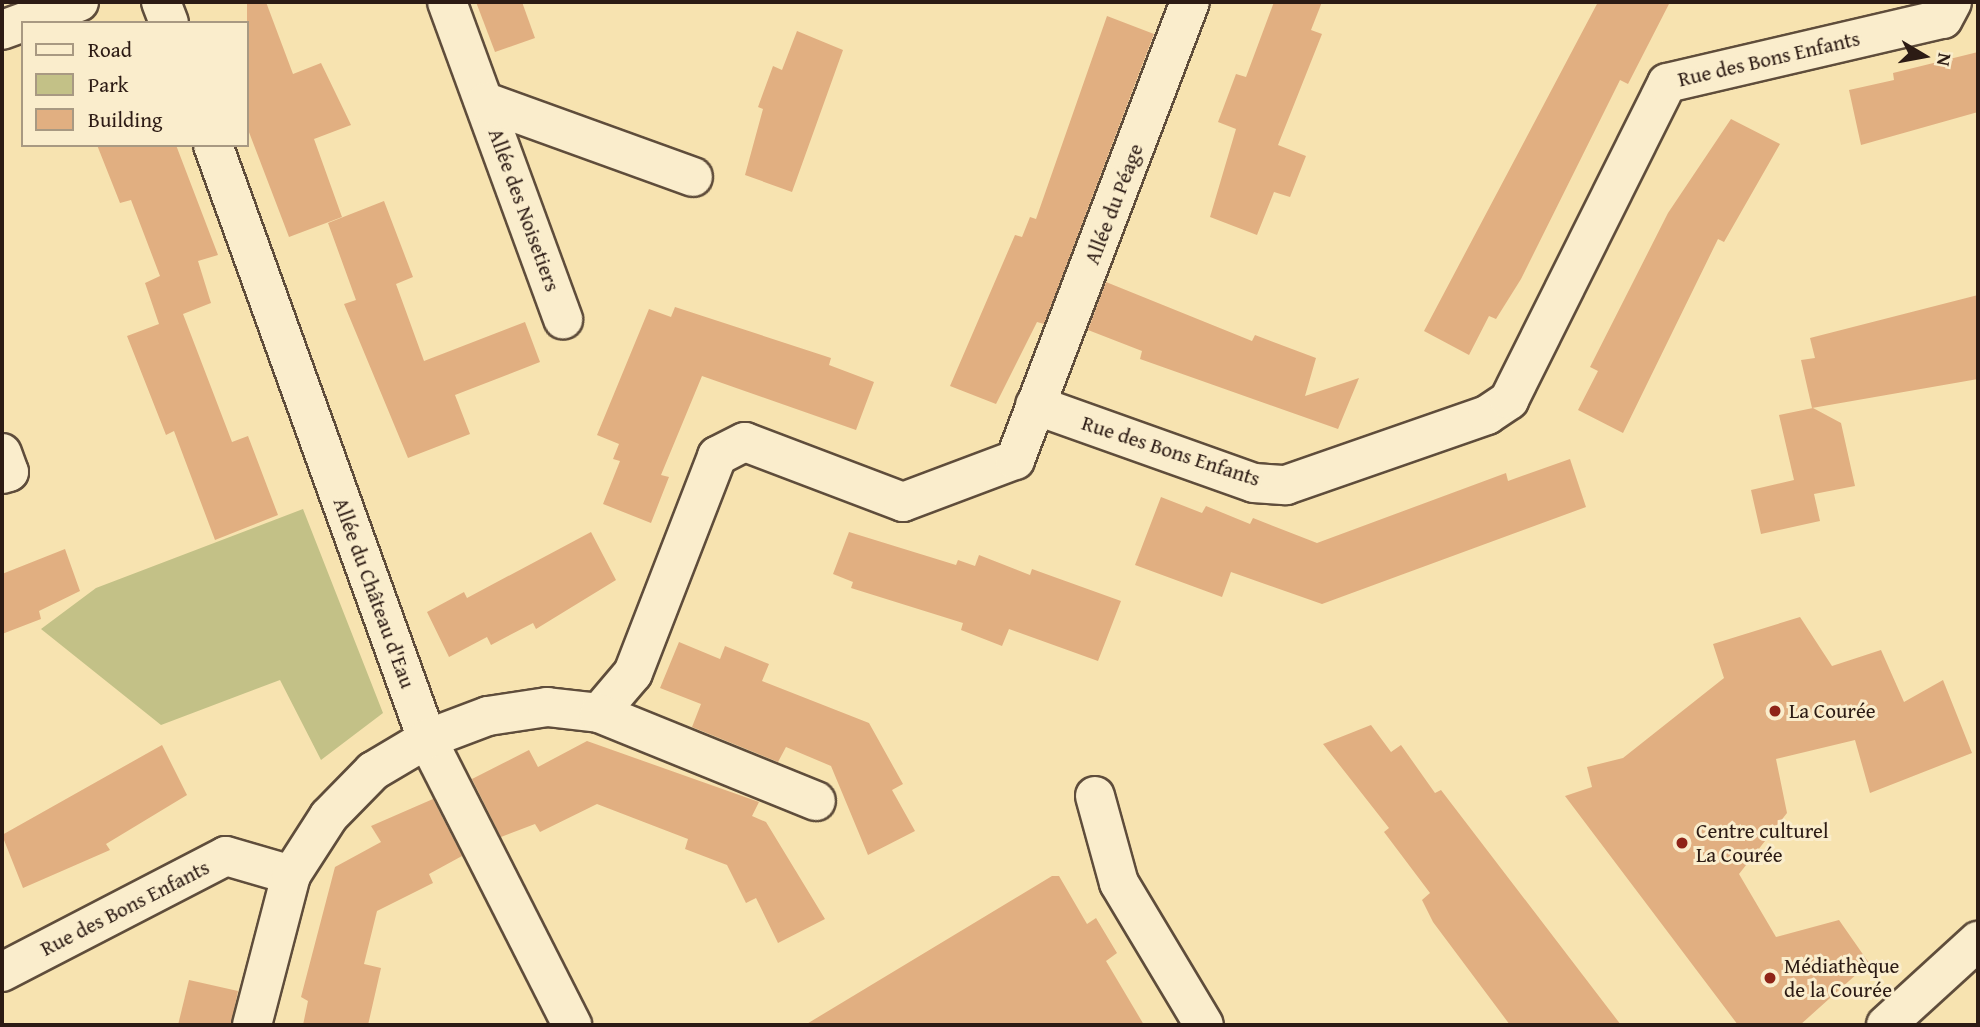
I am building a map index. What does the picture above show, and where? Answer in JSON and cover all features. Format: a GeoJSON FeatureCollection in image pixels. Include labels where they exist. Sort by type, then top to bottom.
{"type":"FeatureCollection","features":[{"type":"Feature","properties":{"kind":"street"},"geometry":{"type":"LineString","coordinates":[[27,21],[79,2]]}},
{"type":"Feature","properties":{"kind":"street"},"geometry":{"type":"LineString","coordinates":[[160,2],[168,21]]}},
{"type":"Feature","properties":{"kind":"street","name":"Allée des Noisetiers"},"geometry":{"type":"LineString","coordinates":[[447,2],[486,102],[563,319]]}},
{"type":"Feature","properties":{"kind":"street","name":"Allée du Péage"},"geometry":{"type":"LineString","coordinates":[[1035,405],[1190,2]]}},
{"type":"Feature","properties":{"kind":"street","name":"Rue des Bons Enfants"},"geometry":{"type":"LineString","coordinates":[[1035,405],[1254,483],[1286,485],[1487,415],[1508,400],[1667,82],[1943,19],[1952,2]]}},
{"type":"Feature","properties":{"kind":"street"},"geometry":{"type":"LineString","coordinates":[[2,30],[21,23]]}},
{"type":"Feature","properties":{"kind":"street","name":"Allée des Noisetiers"},"geometry":{"type":"LineString","coordinates":[[486,102],[693,177]]}},
{"type":"Feature","properties":{"kind":"street","name":"Allée du Château d'Eau"},"geometry":{"type":"LineString","coordinates":[[214,147],[427,739],[572,1025]]}},
{"type":"Feature","properties":{"kind":"street"},"geometry":{"type":"LineString","coordinates":[[599,713],[633,673],[717,456],[746,442],[903,502],[1015,460],[1035,405]]}},
{"type":"Feature","properties":{"kind":"street"},"geometry":{"type":"LineString","coordinates":[[2,453],[9,472],[2,474]]}},
{"type":"Feature","properties":{"kind":"street"},"geometry":{"type":"LineString","coordinates":[[252,1025],[291,875],[329,816],[373,771],[427,739],[488,716],[547,707],[599,713],[816,801]]}},
{"type":"Feature","properties":{"kind":"street"},"geometry":{"type":"LineString","coordinates":[[1096,796],[1119,883],[1205,1025]]}},
{"type":"Feature","properties":{"kind":"street","name":"Rue des Bons Enfants"},"geometry":{"type":"LineString","coordinates":[[2,972],[226,856],[291,875]]}},
{"type":"Feature","properties":{"kind":"street"},"geometry":{"type":"LineString","coordinates":[[1886,1025],[1978,941]]}},
{"type":"Feature","properties":{"kind":"green space"},"geometry":{"type":"Polygon","coordinates":[[[303,509],[383,713],[321,760],[280,680],[161,725],[41,629],[96,588],[303,509]]]}},
{"type":"Feature","properties":{"kind":"building"},"geometry":{"type":"Polygon","coordinates":[[[247,2],[266,2],[293,74],[321,63],[351,125],[314,139],[342,217],[289,237],[248,130],[247,2]]]}},
{"type":"Feature","properties":{"kind":"building"},"geometry":{"type":"Polygon","coordinates":[[[476,2],[522,2],[535,38],[495,52],[476,2]]]}},
{"type":"Feature","properties":{"kind":"building"},"geometry":{"type":"Polygon","coordinates":[[[1274,2],[1322,2],[1311,30],[1322,34],[1278,145],[1306,156],[1290,197],[1274,192],[1257,235],[1210,217],[1236,129],[1218,122],[1236,74],[1246,77],[1274,2]]]}},
{"type":"Feature","properties":{"kind":"building"},"geometry":{"type":"Polygon","coordinates":[[[1598,2],[1670,2],[1628,84],[1620,80],[1521,279],[1496,319],[1489,316],[1469,355],[1424,331],[1598,2]]]}},
{"type":"Feature","properties":{"kind":"building"},"geometry":{"type":"Polygon","coordinates":[[[1107,16],[1154,34],[1044,324],[1037,322],[996,404],[950,386],[1015,235],[1022,237],[1030,217],[1036,219],[1107,16]]]}},
{"type":"Feature","properties":{"kind":"building"},"geometry":{"type":"Polygon","coordinates":[[[797,31],[843,50],[792,192],[745,175],[763,109],[758,107],[773,66],[782,70],[797,31]]]}},
{"type":"Feature","properties":{"kind":"building"},"geometry":{"type":"Polygon","coordinates":[[[1978,52],[1978,112],[1861,145],[1849,90],[1894,80],[1893,73],[1978,52]]]}},
{"type":"Feature","properties":{"kind":"building"},"geometry":{"type":"Polygon","coordinates":[[[1731,119],[1780,144],[1724,242],[1718,239],[1623,433],[1578,410],[1598,371],[1590,367],[1668,213],[1731,119]]]}},
{"type":"Feature","properties":{"kind":"building"},"geometry":{"type":"Polygon","coordinates":[[[98,147],[177,147],[218,255],[198,261],[211,303],[183,314],[232,442],[248,436],[278,515],[215,540],[174,431],[166,435],[127,336],[159,324],[145,283],[160,276],[131,200],[120,203],[98,147]]]}},
{"type":"Feature","properties":{"kind":"building"},"geometry":{"type":"Polygon","coordinates":[[[384,201],[413,277],[396,284],[424,361],[525,322],[540,362],[455,395],[470,434],[408,458],[344,304],[356,300],[328,223],[384,201]]]}},
{"type":"Feature","properties":{"kind":"building"},"geometry":{"type":"Polygon","coordinates":[[[1106,282],[1252,341],[1255,335],[1316,358],[1305,396],[1359,378],[1338,429],[1140,359],[1142,351],[1088,330],[1106,282]]]}},
{"type":"Feature","properties":{"kind":"building"},"geometry":{"type":"Polygon","coordinates":[[[1978,295],[1978,379],[1812,408],[1801,360],[1815,358],[1810,338],[1978,295]]]}},
{"type":"Feature","properties":{"kind":"building"},"geometry":{"type":"Polygon","coordinates":[[[675,307],[831,358],[829,365],[874,382],[856,430],[702,376],[661,475],[669,477],[651,523],[603,504],[620,461],[613,459],[619,444],[597,435],[649,309],[671,317],[675,307]]]}},
{"type":"Feature","properties":{"kind":"building"},"geometry":{"type":"Polygon","coordinates":[[[1813,408],[1841,423],[1855,486],[1814,494],[1820,521],[1761,534],[1751,490],[1794,480],[1779,415],[1813,408]]]}},
{"type":"Feature","properties":{"kind":"building"},"geometry":{"type":"Polygon","coordinates":[[[1570,459],[1586,507],[1322,604],[1231,572],[1222,597],[1135,565],[1161,497],[1202,513],[1206,506],[1250,524],[1253,518],[1317,543],[1506,473],[1508,481],[1570,459]]]}},
{"type":"Feature","properties":{"kind":"building"},"geometry":{"type":"Polygon","coordinates":[[[591,532],[616,580],[536,629],[533,623],[491,645],[487,637],[449,657],[427,612],[464,592],[467,598],[591,532]]]}},
{"type":"Feature","properties":{"kind":"building"},"geometry":{"type":"Polygon","coordinates":[[[849,532],[956,565],[958,560],[975,566],[979,555],[1030,575],[1032,569],[1121,601],[1098,661],[1009,629],[1002,646],[961,630],[963,623],[851,588],[853,582],[833,574],[849,532]]]}},
{"type":"Feature","properties":{"kind":"building"},"geometry":{"type":"Polygon","coordinates":[[[65,549],[80,591],[39,611],[41,619],[2,634],[2,574],[65,549]]]}},
{"type":"Feature","properties":{"kind":"building","name":"Centre culturel La Courée"},"geometry":{"type":"Polygon","coordinates":[[[1800,617],[1832,666],[1881,650],[1904,702],[1943,680],[1972,753],[1870,793],[1855,740],[1776,759],[1787,813],[1739,874],[1776,937],[1839,920],[1869,963],[1800,1025],[1738,1025],[1565,796],[1592,787],[1587,767],[1623,758],[1724,678],[1713,644],[1800,617]]]}},
{"type":"Feature","properties":{"kind":"building"},"geometry":{"type":"Polygon","coordinates":[[[679,642],[720,659],[725,646],[769,664],[762,681],[869,723],[903,784],[892,790],[915,831],[868,855],[831,766],[786,747],[778,762],[692,727],[701,704],[660,688],[679,642]]]}},
{"type":"Feature","properties":{"kind":"building"},"geometry":{"type":"Polygon","coordinates":[[[1371,725],[1391,752],[1401,745],[1435,793],[1441,790],[1621,1025],[1510,1025],[1433,922],[1422,900],[1430,893],[1384,832],[1389,828],[1323,744],[1371,725]]]}},
{"type":"Feature","properties":{"kind":"building"},"geometry":{"type":"Polygon","coordinates":[[[587,741],[759,802],[752,816],[766,822],[825,919],[778,943],[756,898],[746,903],[727,865],[685,849],[688,839],[597,804],[540,832],[535,824],[501,837],[472,779],[529,750],[538,767],[587,741]]]}},
{"type":"Feature","properties":{"kind":"building"},"geometry":{"type":"Polygon","coordinates":[[[162,745],[187,795],[106,844],[110,850],[23,888],[2,835],[162,745]]]}},
{"type":"Feature","properties":{"kind":"building"},"geometry":{"type":"Polygon","coordinates":[[[433,799],[462,856],[429,874],[433,883],[377,911],[364,964],[381,968],[368,1025],[303,1025],[308,1001],[301,997],[335,867],[381,842],[371,826],[433,799]]]}},
{"type":"Feature","properties":{"kind":"building"},"geometry":{"type":"Polygon","coordinates":[[[1052,876],[1059,876],[1087,924],[1096,918],[1117,953],[1106,961],[1144,1025],[805,1025],[1052,876]]]}},
{"type":"Feature","properties":{"kind":"building"},"geometry":{"type":"Polygon","coordinates":[[[189,980],[238,991],[231,1025],[178,1025],[189,980]]]}},
{"type":"Feature","properties":{"kind":"place","name":"La Courée"},"geometry":{"type":"Point","coordinates":[1775,711]}},
{"type":"Feature","properties":{"kind":"place","name":"Centre culturel La Courée"},"geometry":{"type":"Point","coordinates":[1682,843]}},
{"type":"Feature","properties":{"kind":"place","name":"Médiathèque de la Courée"},"geometry":{"type":"Point","coordinates":[1770,978]}}]}
